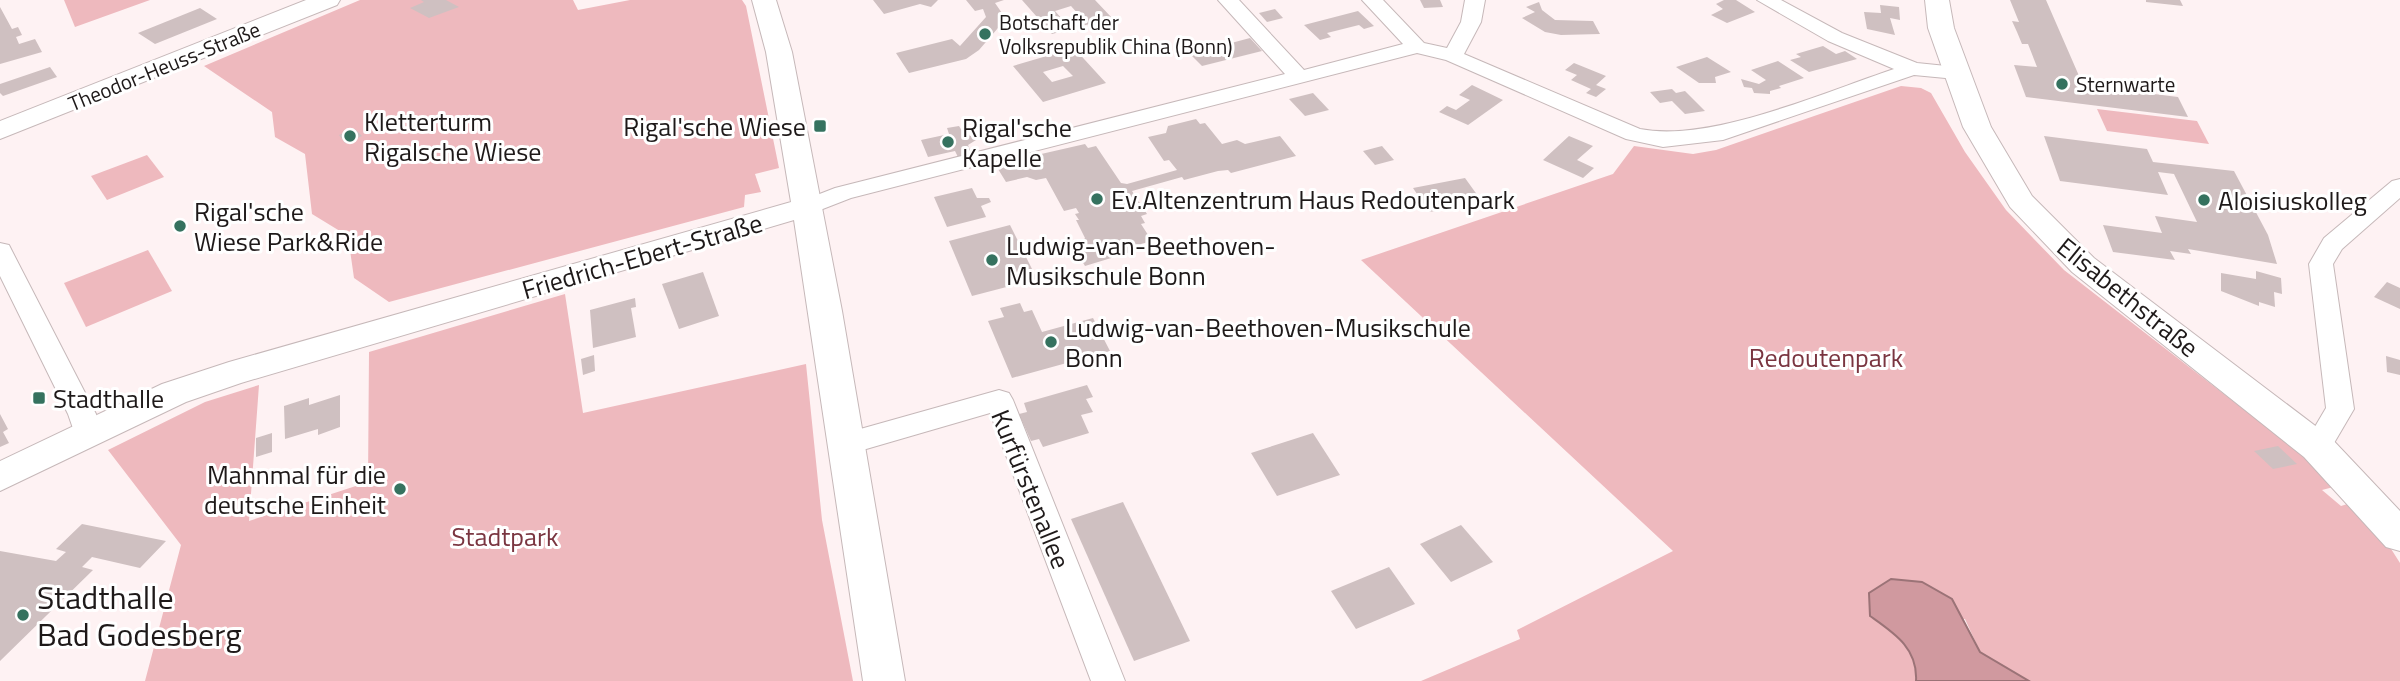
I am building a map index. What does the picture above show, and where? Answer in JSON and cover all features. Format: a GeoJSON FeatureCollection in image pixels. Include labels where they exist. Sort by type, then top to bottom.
{"type":"FeatureCollection","features":[{"type":"Feature","properties":{"kind":"street","name":"Theodor-Heuss-Straße"},"geometry":{"type":"LineString","coordinates":[[0,131],[328,0]]}},
{"type":"Feature","properties":{"kind":"street"},"geometry":{"type":"LineString","coordinates":[[764,0],[779,52],[849,443],[884,681]]}},
{"type":"Feature","properties":{"kind":"street"},"geometry":{"type":"LineString","coordinates":[[1228,0],[1299,77]]}},
{"type":"Feature","properties":{"kind":"street"},"geometry":{"type":"LineString","coordinates":[[1372,0],[1417,47]]}},
{"type":"Feature","properties":{"kind":"street"},"geometry":{"type":"LineString","coordinates":[[1453,56],[1471,22],[1475,0]]}},
{"type":"Feature","properties":{"kind":"street","name":"Friedrich-Ebert-Straße"},"geometry":{"type":"LineString","coordinates":[[1767,0],[1835,37],[1913,69],[1956,72]]}},
{"type":"Feature","properties":{"kind":"street","name":"Elisabethstraße"},"geometry":{"type":"LineString","coordinates":[[1937,0],[1941,28],[1977,127],[2020,201],[2083,265],[2317,447],[2400,536]]}},
{"type":"Feature","properties":{"kind":"street","name":"Friedrich-Ebert-Straße"},"geometry":{"type":"LineString","coordinates":[[0,477],[174,393],[264,363],[807,207],[843,194],[1417,47],[1453,56],[1634,134],[1663,139],[1715,135],[1913,69]]}},
{"type":"Feature","properties":{"kind":"street"},"geometry":{"type":"LineString","coordinates":[[2317,447],[2340,409],[2321,264],[2333,244],[2400,186]]}},
{"type":"Feature","properties":{"kind":"street"},"geometry":{"type":"LineString","coordinates":[[0,251],[82,414],[87,433]]}},
{"type":"Feature","properties":{"kind":"street","name":"Kurfürstenallee"},"geometry":{"type":"LineString","coordinates":[[849,443],[999,400],[1108,681]]}},
{"type":"Feature","properties":{"kind":"green space"},"geometry":{"type":"Polygon","coordinates":[[[64,0],[150,0],[75,27],[64,0]]]}},
{"type":"Feature","properties":{"kind":"green space","name":"Rigal'sche Wiese"},"geometry":{"type":"Polygon","coordinates":[[[360,0],[573,0],[578,10],[630,0],[742,0],[746,6],[779,168],[755,174],[761,192],[745,195],[744,207],[389,302],[354,278],[348,236],[312,214],[305,154],[275,137],[272,112],[204,66],[360,0]]]}},
{"type":"Feature","properties":{"kind":"green space","name":"Redoutenpark"},"geometry":{"type":"Polygon","coordinates":[[[1901,86],[1921,88],[1931,93],[1965,152],[2006,210],[2064,270],[2341,485],[2322,490],[2341,506],[2360,500],[2400,563],[2400,681],[2029,681],[1980,652],[1965,619],[1870,616],[1896,635],[1909,650],[1916,669],[1916,681],[1421,681],[1520,639],[1517,630],[1673,551],[1361,260],[1613,174],[1634,146],[1693,154],[1716,150],[1901,86]]]}},
{"type":"Feature","properties":{"kind":"green space"},"geometry":{"type":"Polygon","coordinates":[[[2097,109],[2197,121],[2209,144],[2107,131],[2097,109]]]}},
{"type":"Feature","properties":{"kind":"green space"},"geometry":{"type":"Polygon","coordinates":[[[147,155],[164,177],[107,200],[91,176],[147,155]]]}},
{"type":"Feature","properties":{"kind":"green space"},"geometry":{"type":"Polygon","coordinates":[[[148,250],[172,291],[86,327],[64,283],[148,250]]]}},
{"type":"Feature","properties":{"kind":"green space","name":"Stadtpark"},"geometry":{"type":"Polygon","coordinates":[[[565,294],[583,413],[806,364],[822,520],[853,681],[145,681],[181,545],[108,450],[205,402],[259,385],[249,521],[368,482],[369,352],[565,294]]]}},
{"type":"Feature","properties":{"kind":"shaded area"},"geometry":{"type":"Polygon","coordinates":[[[1891,579],[1922,582],[1952,599],[1980,652],[2029,681],[1916,681],[1916,669],[1909,650],[1896,635],[1870,616],[1869,593],[1891,579]]]}},
{"type":"Feature","properties":{"kind":"building"},"geometry":{"type":"Polygon","coordinates":[[[421,0],[446,0],[459,7],[429,18],[410,8],[424,2],[421,0]]]}},
{"type":"Feature","properties":{"kind":"building"},"geometry":{"type":"Polygon","coordinates":[[[873,0],[938,0],[931,7],[920,4],[884,14],[873,0]]]}},
{"type":"Feature","properties":{"kind":"building"},"geometry":{"type":"Polygon","coordinates":[[[966,0],[1004,0],[995,3],[1004,16],[1000,20],[1004,21],[979,50],[966,59],[909,73],[896,53],[952,39],[960,46],[986,17],[983,9],[975,11],[966,0]]]}},
{"type":"Feature","properties":{"kind":"building"},"geometry":{"type":"Polygon","coordinates":[[[1022,0],[1095,0],[1112,18],[1052,34],[1022,0]],[[1071,6],[1055,11],[1062,19],[1079,15],[1071,6]]]}},
{"type":"Feature","properties":{"kind":"building"},"geometry":{"type":"Polygon","coordinates":[[[1420,0],[1440,0],[1443,7],[1424,8],[1420,0]]]}},
{"type":"Feature","properties":{"kind":"building"},"geometry":{"type":"Polygon","coordinates":[[[1724,0],[1736,0],[1755,12],[1727,23],[1711,15],[1723,9],[1716,4],[1724,0]]]}},
{"type":"Feature","properties":{"kind":"building","name":"Aloisiuskolleg"},"geometry":{"type":"Polygon","coordinates":[[[2010,0],[2046,0],[2083,85],[2178,97],[2188,117],[2026,97],[2014,65],[2037,67],[2028,44],[2022,44],[2012,21],[2019,22],[2010,0]]]}},
{"type":"Feature","properties":{"kind":"building"},"geometry":{"type":"Polygon","coordinates":[[[2180,0],[2183,6],[2146,2],[2180,0]]]}},
{"type":"Feature","properties":{"kind":"building"},"geometry":{"type":"Polygon","coordinates":[[[1539,2],[1542,10],[1555,20],[1593,21],[1600,34],[1561,35],[1545,32],[1522,18],[1535,12],[1526,7],[1539,2]]]}},
{"type":"Feature","properties":{"kind":"building"},"geometry":{"type":"Polygon","coordinates":[[[1880,5],[1899,7],[1900,20],[1890,18],[1895,35],[1867,29],[1864,12],[1881,13],[1880,5]]]}},
{"type":"Feature","properties":{"kind":"building"},"geometry":{"type":"Polygon","coordinates":[[[0,7],[12,29],[18,27],[22,35],[16,37],[19,44],[35,39],[42,52],[0,64],[0,7]]]}},
{"type":"Feature","properties":{"kind":"building"},"geometry":{"type":"Polygon","coordinates":[[[200,8],[217,19],[155,44],[138,33],[200,8]]]}},
{"type":"Feature","properties":{"kind":"building"},"geometry":{"type":"Polygon","coordinates":[[[1275,9],[1283,18],[1267,22],[1259,13],[1275,9]]]}},
{"type":"Feature","properties":{"kind":"building"},"geometry":{"type":"Polygon","coordinates":[[[1358,11],[1374,26],[1364,29],[1359,25],[1327,33],[1331,37],[1320,40],[1304,25],[1358,11]]]}},
{"type":"Feature","properties":{"kind":"building"},"geometry":{"type":"Polygon","coordinates":[[[1250,38],[1262,51],[1202,66],[1190,54],[1250,38]]]}},
{"type":"Feature","properties":{"kind":"building"},"geometry":{"type":"Polygon","coordinates":[[[1823,46],[1836,54],[1845,51],[1857,59],[1809,72],[1790,60],[1801,57],[1796,54],[1823,46]]]}},
{"type":"Feature","properties":{"kind":"building"},"geometry":{"type":"Polygon","coordinates":[[[1074,48],[1106,83],[1043,102],[1013,66],[1074,48]],[[1063,66],[1043,72],[1052,82],[1073,76],[1063,66]]]}},
{"type":"Feature","properties":{"kind":"building"},"geometry":{"type":"Polygon","coordinates":[[[1707,57],[1731,72],[1715,77],[1716,83],[1699,83],[1676,67],[1707,57]]]}},
{"type":"Feature","properties":{"kind":"building"},"geometry":{"type":"Polygon","coordinates":[[[1778,61],[1804,78],[1779,86],[1781,88],[1770,91],[1770,94],[1754,93],[1752,88],[1744,87],[1741,79],[1759,84],[1766,80],[1751,70],[1778,61]]]}},
{"type":"Feature","properties":{"kind":"building"},"geometry":{"type":"Polygon","coordinates":[[[1574,63],[1606,76],[1596,85],[1606,89],[1596,97],[1586,93],[1591,89],[1571,80],[1577,75],[1565,70],[1574,63]]]}},
{"type":"Feature","properties":{"kind":"building"},"geometry":{"type":"Polygon","coordinates":[[[50,67],[57,77],[3,96],[0,93],[0,84],[50,67]]]}},
{"type":"Feature","properties":{"kind":"building"},"geometry":{"type":"Polygon","coordinates":[[[1472,85],[1503,100],[1468,125],[1439,112],[1447,106],[1456,110],[1470,100],[1459,95],[1472,85]]]}},
{"type":"Feature","properties":{"kind":"building"},"geometry":{"type":"Polygon","coordinates":[[[1672,89],[1676,93],[1685,91],[1705,111],[1685,114],[1672,101],[1660,103],[1650,92],[1672,89]]]}},
{"type":"Feature","properties":{"kind":"building"},"geometry":{"type":"Polygon","coordinates":[[[1313,93],[1329,110],[1305,116],[1289,99],[1313,93]]]}},
{"type":"Feature","properties":{"kind":"building","name":"Ev.Altenzentrum Haus Redoutenpark"},"geometry":{"type":"Polygon","coordinates":[[[1196,119],[1200,124],[1205,123],[1222,144],[1237,140],[1245,144],[1280,136],[1296,156],[1231,173],[1228,170],[1184,180],[1182,177],[1132,191],[1147,214],[1141,216],[1145,223],[1141,224],[1152,241],[1141,244],[1144,248],[1085,266],[1073,246],[1081,244],[1085,238],[1076,220],[1079,220],[1075,214],[1079,213],[1076,208],[1064,211],[1046,178],[1036,180],[1027,177],[1006,182],[998,169],[1012,165],[1010,161],[1085,144],[1088,148],[1096,146],[1121,183],[1127,184],[1177,170],[1169,160],[1164,161],[1148,137],[1166,133],[1168,126],[1196,119]]]}},
{"type":"Feature","properties":{"kind":"building","name":"Rigal'sche Kapelle"},"geometry":{"type":"Polygon","coordinates":[[[959,126],[964,134],[975,137],[976,140],[968,145],[972,154],[958,157],[955,151],[928,157],[921,140],[949,134],[947,128],[959,126]]]}},
{"type":"Feature","properties":{"kind":"building","name":"Kletterturm Rigalsche Wiese"},"geometry":{"type":"Polygon","coordinates":[[[355,129],[362,136],[345,143],[339,135],[355,129]]]}},
{"type":"Feature","properties":{"kind":"building"},"geometry":{"type":"Polygon","coordinates":[[[1569,136],[1593,146],[1577,160],[1594,168],[1583,178],[1543,160],[1569,136]]]}},
{"type":"Feature","properties":{"kind":"building"},"geometry":{"type":"Polygon","coordinates":[[[2044,136],[2147,149],[2153,162],[2234,171],[2268,235],[2277,264],[2188,249],[2191,254],[2170,251],[2175,260],[2113,252],[2103,225],[2162,233],[2155,216],[2197,222],[2174,174],[2158,172],[2168,195],[2060,181],[2044,136]]]}},
{"type":"Feature","properties":{"kind":"building"},"geometry":{"type":"Polygon","coordinates":[[[1382,146],[1394,160],[1375,165],[1363,151],[1382,146]]]}},
{"type":"Feature","properties":{"kind":"building"},"geometry":{"type":"Polygon","coordinates":[[[1465,178],[1478,196],[1450,201],[1454,208],[1429,212],[1413,188],[1465,178]]]}},
{"type":"Feature","properties":{"kind":"building"},"geometry":{"type":"Polygon","coordinates":[[[972,188],[977,198],[989,198],[991,202],[981,206],[986,217],[947,227],[934,197],[972,188]]]}},
{"type":"Feature","properties":{"kind":"building","name":"Ludwig-van-Beethoven- Musikschule Bonn"},"geometry":{"type":"Polygon","coordinates":[[[1010,225],[1037,279],[972,296],[949,241],[1010,225]]]}},
{"type":"Feature","properties":{"kind":"building"},"geometry":{"type":"Polygon","coordinates":[[[2256,271],[2281,278],[2282,294],[2274,292],[2275,307],[2259,302],[2259,306],[2221,291],[2221,273],[2256,279],[2256,271]]]}},
{"type":"Feature","properties":{"kind":"building"},"geometry":{"type":"Polygon","coordinates":[[[703,272],[719,316],[679,329],[662,284],[703,272]]]}},
{"type":"Feature","properties":{"kind":"building"},"geometry":{"type":"Polygon","coordinates":[[[2387,282],[2400,288],[2400,309],[2374,297],[2387,282]]]}},
{"type":"Feature","properties":{"kind":"building"},"geometry":{"type":"Polygon","coordinates":[[[635,298],[636,307],[631,308],[636,337],[593,348],[590,310],[635,298]]]}},
{"type":"Feature","properties":{"kind":"building","name":"Ludwig-van-Beethoven-Musikschule Bonn"},"geometry":{"type":"Polygon","coordinates":[[[1020,303],[1024,312],[1032,310],[1042,332],[1093,318],[1110,351],[1012,378],[988,321],[1004,317],[1000,308],[1020,303]]]}},
{"type":"Feature","properties":{"kind":"building"},"geometry":{"type":"Polygon","coordinates":[[[594,355],[595,371],[583,375],[581,359],[594,355]]]}},
{"type":"Feature","properties":{"kind":"building"},"geometry":{"type":"Polygon","coordinates":[[[2386,356],[2400,360],[2400,375],[2387,372],[2386,356]]]}},
{"type":"Feature","properties":{"kind":"building"},"geometry":{"type":"Polygon","coordinates":[[[1087,385],[1093,397],[1086,399],[1093,412],[1081,415],[1089,433],[1043,447],[1039,439],[1031,441],[1019,414],[1027,412],[1024,403],[1087,385]]]}},
{"type":"Feature","properties":{"kind":"building"},"geometry":{"type":"Polygon","coordinates":[[[340,395],[340,427],[318,435],[318,429],[285,439],[284,406],[309,398],[309,405],[340,395]]]}},
{"type":"Feature","properties":{"kind":"building"},"geometry":{"type":"Polygon","coordinates":[[[0,414],[8,429],[3,432],[9,443],[0,447],[0,414]]]}},
{"type":"Feature","properties":{"kind":"building"},"geometry":{"type":"Polygon","coordinates":[[[272,433],[272,452],[256,457],[256,438],[272,433]]]}},
{"type":"Feature","properties":{"kind":"building"},"geometry":{"type":"Polygon","coordinates":[[[1313,433],[1340,475],[1277,496],[1251,453],[1313,433]]]}},
{"type":"Feature","properties":{"kind":"building"},"geometry":{"type":"Polygon","coordinates":[[[2278,446],[2297,464],[2273,469],[2254,451],[2278,446]]]}},
{"type":"Feature","properties":{"kind":"building"},"geometry":{"type":"Polygon","coordinates":[[[1123,502],[1190,641],[1134,661],[1071,519],[1123,502]]]}},
{"type":"Feature","properties":{"kind":"building","name":"Stadthalle Bad Godesberg"},"geometry":{"type":"Polygon","coordinates":[[[82,524],[166,541],[140,568],[92,557],[82,567],[93,570],[0,661],[0,551],[56,561],[66,552],[56,549],[82,524]]]}},
{"type":"Feature","properties":{"kind":"building"},"geometry":{"type":"Polygon","coordinates":[[[1461,525],[1493,562],[1451,582],[1420,544],[1461,525]]]}},
{"type":"Feature","properties":{"kind":"building"},"geometry":{"type":"Polygon","coordinates":[[[1389,567],[1415,604],[1356,629],[1331,591],[1389,567]]]}},
{"type":"Feature","properties":{"kind":"place","name":"Botschaft der Volksrepublik China (Bonn)"},"geometry":{"type":"Point","coordinates":[985,34]}},
{"type":"Feature","properties":{"kind":"place","name":"Sternwarte"},"geometry":{"type":"Point","coordinates":[2062,84]}},
{"type":"Feature","properties":{"kind":"place","name":"Rigal'sche Wiese"},"geometry":{"type":"Point","coordinates":[820,126]}},
{"type":"Feature","properties":{"kind":"place","name":"Kletterturm Rigalsche Wiese"},"geometry":{"type":"Point","coordinates":[350,136]}},
{"type":"Feature","properties":{"kind":"place","name":"Rigal'sche Kapelle"},"geometry":{"type":"Point","coordinates":[948,142]}},
{"type":"Feature","properties":{"kind":"place","name":"Ev.Altenzentrum Haus Redoutenpark"},"geometry":{"type":"Point","coordinates":[1097,199]}},
{"type":"Feature","properties":{"kind":"place","name":"Aloisiuskolleg"},"geometry":{"type":"Point","coordinates":[2204,200]}},
{"type":"Feature","properties":{"kind":"place","name":"Rigal'sche Wiese Park&Ride"},"geometry":{"type":"Point","coordinates":[180,226]}},
{"type":"Feature","properties":{"kind":"place","name":"Ludwig-van-Beethoven- Musikschule Bonn"},"geometry":{"type":"Point","coordinates":[992,260]}},
{"type":"Feature","properties":{"kind":"place","name":"Ludwig-van-Beethoven-Musikschule Bonn"},"geometry":{"type":"Point","coordinates":[1051,342]}},
{"type":"Feature","properties":{"kind":"place","name":"Stadthalle"},"geometry":{"type":"Point","coordinates":[39,398]}},
{"type":"Feature","properties":{"kind":"place","name":"Mahnmal für die deutsche Einheit"},"geometry":{"type":"Point","coordinates":[400,489]}},
{"type":"Feature","properties":{"kind":"place","name":"Stadthalle Bad Godesberg"},"geometry":{"type":"Point","coordinates":[23,615]}}]}
